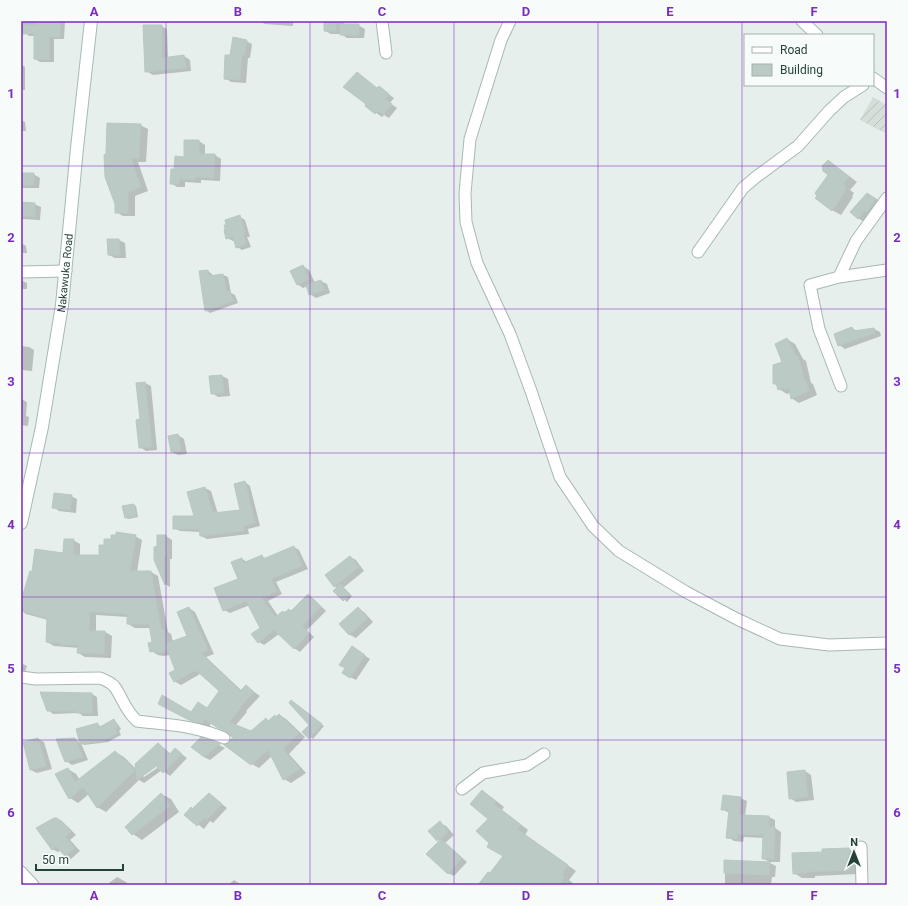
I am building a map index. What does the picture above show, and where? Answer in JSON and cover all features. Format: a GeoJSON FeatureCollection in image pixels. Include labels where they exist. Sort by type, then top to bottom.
{"type":"FeatureCollection","features":[{"type":"Feature","properties":{"kind":"main road","name":"Nakawuka Road"},"geometry":{"type":"LineString","coordinates":[[21,523],[42,427],[62,305],[76,148],[91,21]]}},
{"type":"Feature","properties":{"kind":"street"},"geometry":{"type":"LineString","coordinates":[[382,21],[386,53]]}},
{"type":"Feature","properties":{"kind":"street"},"geometry":{"type":"LineString","coordinates":[[510,21],[501,40],[470,139],[465,193],[466,222],[477,263],[510,334],[560,477],[593,526],[619,551],[686,592],[737,619],[780,639],[829,645],[887,643]]}},
{"type":"Feature","properties":{"kind":"street"},"geometry":{"type":"LineString","coordinates":[[802,21],[816,34]]}},
{"type":"Feature","properties":{"kind":"street"},"geometry":{"type":"LineString","coordinates":[[874,79],[887,88]]}},
{"type":"Feature","properties":{"kind":"street"},"geometry":{"type":"LineString","coordinates":[[698,252],[743,188],[798,146],[829,111],[844,97],[861,86]]}},
{"type":"Feature","properties":{"kind":"street"},"geometry":{"type":"LineString","coordinates":[[839,277],[856,241],[887,198]]}},
{"type":"Feature","properties":{"kind":"street"},"geometry":{"type":"LineString","coordinates":[[841,386],[819,329],[810,285],[839,277],[887,270]]}},
{"type":"Feature","properties":{"kind":"street"},"geometry":{"type":"LineString","coordinates":[[21,272],[66,271]]}},
{"type":"Feature","properties":{"kind":"street"},"geometry":{"type":"LineString","coordinates":[[21,677],[36,679],[100,678],[108,681],[114,686],[125,708],[136,720],[184,726],[205,731],[224,738]]}},
{"type":"Feature","properties":{"kind":"street"},"geometry":{"type":"LineString","coordinates":[[462,789],[483,773],[526,765],[544,754]]}},
{"type":"Feature","properties":{"kind":"street"},"geometry":{"type":"LineString","coordinates":[[861,847],[862,885]]}},
{"type":"Feature","properties":{"kind":"street"},"geometry":{"type":"LineString","coordinates":[[21,872],[33,885]]}},
{"type":"Feature","properties":{"kind":"shaded area"},"geometry":{"type":"Polygon","coordinates":[[[873,97],[887,105],[887,129],[885,133],[860,120],[873,97]]]}},
{"type":"Feature","properties":{"kind":"building"},"geometry":{"type":"Polygon","coordinates":[[[36,21],[60,21],[60,37],[49,37],[49,60],[34,59],[34,33],[23,34],[23,25],[36,25],[36,21]]]}},
{"type":"Feature","properties":{"kind":"building"},"geometry":{"type":"Polygon","coordinates":[[[324,21],[336,21],[336,31],[324,31],[324,21]]]}},
{"type":"Feature","properties":{"kind":"building"},"geometry":{"type":"Polygon","coordinates":[[[340,24],[359,24],[359,35],[340,35],[340,24]]]}},
{"type":"Feature","properties":{"kind":"building"},"geometry":{"type":"Polygon","coordinates":[[[143,25],[162,25],[162,58],[184,55],[186,68],[145,72],[143,25]]]}},
{"type":"Feature","properties":{"kind":"building"},"geometry":{"type":"Polygon","coordinates":[[[233,37],[247,40],[244,56],[242,55],[240,80],[224,79],[225,55],[230,55],[233,37]]]}},
{"type":"Feature","properties":{"kind":"building"},"geometry":{"type":"Polygon","coordinates":[[[357,72],[377,88],[379,86],[389,94],[385,99],[392,104],[383,115],[378,111],[375,114],[365,106],[366,104],[343,87],[357,72]]]}},
{"type":"Feature","properties":{"kind":"building"},"geometry":{"type":"Polygon","coordinates":[[[107,123],[141,124],[139,158],[131,158],[141,187],[128,192],[128,213],[115,213],[115,204],[105,177],[104,155],[106,154],[107,123]]]}},
{"type":"Feature","properties":{"kind":"building"},"geometry":{"type":"Polygon","coordinates":[[[184,140],[199,140],[199,154],[215,154],[214,178],[195,177],[195,180],[180,179],[179,184],[170,184],[171,169],[174,169],[175,156],[184,157],[184,140]]]}},
{"type":"Feature","properties":{"kind":"building"},"geometry":{"type":"Polygon","coordinates":[[[828,160],[849,177],[843,184],[846,187],[845,192],[832,211],[815,198],[817,196],[815,193],[828,175],[823,171],[822,166],[828,160]]]}},
{"type":"Feature","properties":{"kind":"building"},"geometry":{"type":"Polygon","coordinates":[[[21,173],[34,173],[34,185],[21,185],[21,173]]]}},
{"type":"Feature","properties":{"kind":"building"},"geometry":{"type":"Polygon","coordinates":[[[867,193],[876,199],[867,212],[865,210],[858,219],[850,212],[867,193]]]}},
{"type":"Feature","properties":{"kind":"building"},"geometry":{"type":"Polygon","coordinates":[[[21,202],[35,203],[35,217],[21,216],[21,202]]]}},
{"type":"Feature","properties":{"kind":"building"},"geometry":{"type":"Polygon","coordinates":[[[240,215],[246,244],[236,248],[233,237],[226,239],[224,225],[226,225],[225,220],[240,215]]]}},
{"type":"Feature","properties":{"kind":"building"},"geometry":{"type":"Polygon","coordinates":[[[107,239],[119,239],[120,255],[108,255],[107,239]]]}},
{"type":"Feature","properties":{"kind":"building"},"geometry":{"type":"Polygon","coordinates":[[[303,265],[309,279],[297,285],[290,271],[303,265]]]}},
{"type":"Feature","properties":{"kind":"building"},"geometry":{"type":"Polygon","coordinates":[[[208,270],[209,276],[223,274],[227,292],[230,291],[233,301],[205,311],[199,271],[208,270]]]}},
{"type":"Feature","properties":{"kind":"building"},"geometry":{"type":"Polygon","coordinates":[[[321,280],[324,290],[309,295],[306,285],[321,280]]]}},
{"type":"Feature","properties":{"kind":"building"},"geometry":{"type":"Polygon","coordinates":[[[852,327],[854,331],[874,328],[875,333],[838,346],[834,334],[852,327]]]}},
{"type":"Feature","properties":{"kind":"building"},"geometry":{"type":"Polygon","coordinates":[[[787,338],[796,356],[798,356],[809,391],[791,399],[789,389],[785,390],[784,388],[778,390],[776,383],[773,384],[773,365],[782,362],[775,344],[787,338]]]}},
{"type":"Feature","properties":{"kind":"building"},"geometry":{"type":"Polygon","coordinates":[[[222,375],[224,393],[211,394],[209,376],[222,375]]]}},
{"type":"Feature","properties":{"kind":"building"},"geometry":{"type":"Polygon","coordinates":[[[145,382],[152,447],[139,448],[136,420],[140,419],[136,383],[145,382]]]}},
{"type":"Feature","properties":{"kind":"building"},"geometry":{"type":"Polygon","coordinates":[[[178,434],[181,451],[171,452],[168,436],[178,434]]]}},
{"type":"Feature","properties":{"kind":"building"},"geometry":{"type":"Polygon","coordinates":[[[245,481],[255,523],[243,526],[244,531],[200,536],[199,529],[173,529],[173,516],[194,516],[187,492],[205,487],[213,513],[240,510],[234,484],[245,481]]]}},
{"type":"Feature","properties":{"kind":"building"},"geometry":{"type":"Polygon","coordinates":[[[54,493],[72,495],[70,510],[52,508],[54,493]]]}},
{"type":"Feature","properties":{"kind":"building"},"geometry":{"type":"Polygon","coordinates":[[[134,504],[136,516],[125,518],[122,506],[134,504]]]}},
{"type":"Feature","properties":{"kind":"building"},"geometry":{"type":"Polygon","coordinates":[[[116,532],[136,535],[130,571],[151,571],[161,630],[164,629],[167,643],[187,636],[177,612],[189,607],[208,650],[201,653],[240,691],[246,685],[254,692],[229,722],[251,731],[266,718],[268,721],[275,715],[276,717],[279,714],[299,733],[283,749],[300,769],[283,780],[268,750],[251,765],[224,745],[229,743],[231,739],[234,739],[227,732],[205,719],[202,723],[191,721],[158,704],[162,695],[191,712],[198,702],[207,708],[219,691],[197,671],[194,671],[174,682],[169,673],[175,670],[168,651],[155,653],[155,651],[150,652],[148,643],[152,642],[149,624],[127,624],[127,614],[90,612],[89,631],[105,631],[104,654],[77,653],[78,645],[61,645],[61,643],[46,642],[47,618],[21,611],[21,601],[30,571],[32,572],[35,549],[63,553],[64,539],[74,539],[73,553],[75,553],[75,555],[99,555],[99,545],[104,545],[104,539],[111,539],[111,535],[116,535],[116,532]]]}},
{"type":"Feature","properties":{"kind":"building"},"geometry":{"type":"Polygon","coordinates":[[[157,535],[166,535],[166,556],[164,556],[165,585],[154,560],[154,547],[157,546],[157,535]]]}},
{"type":"Feature","properties":{"kind":"building"},"geometry":{"type":"Polygon","coordinates":[[[294,546],[302,566],[271,579],[277,591],[262,598],[275,617],[283,611],[284,613],[289,609],[291,611],[308,594],[321,607],[302,626],[309,633],[294,649],[274,630],[258,643],[251,634],[260,628],[246,601],[223,611],[214,588],[238,579],[231,562],[242,558],[243,563],[262,555],[263,559],[294,546]]]}},
{"type":"Feature","properties":{"kind":"building"},"geometry":{"type":"Polygon","coordinates":[[[350,556],[359,567],[334,587],[325,575],[350,556]]]}},
{"type":"Feature","properties":{"kind":"building"},"geometry":{"type":"Polygon","coordinates":[[[340,584],[350,594],[343,601],[333,591],[340,584]]]}},
{"type":"Feature","properties":{"kind":"building"},"geometry":{"type":"Polygon","coordinates":[[[358,607],[368,618],[349,635],[339,624],[358,607]]]}},
{"type":"Feature","properties":{"kind":"building"},"geometry":{"type":"Polygon","coordinates":[[[352,646],[365,655],[350,678],[342,673],[345,668],[339,665],[352,646]]]}},
{"type":"Feature","properties":{"kind":"building"},"geometry":{"type":"Polygon","coordinates":[[[40,692],[92,693],[92,713],[76,713],[76,711],[47,711],[40,692]]]}},
{"type":"Feature","properties":{"kind":"building"},"geometry":{"type":"Polygon","coordinates":[[[291,700],[322,724],[309,739],[302,732],[309,725],[289,703],[291,700]]]}},
{"type":"Feature","properties":{"kind":"building"},"geometry":{"type":"Polygon","coordinates":[[[114,719],[118,727],[115,729],[118,733],[104,741],[80,744],[76,729],[98,723],[98,728],[114,719]]]}},
{"type":"Feature","properties":{"kind":"building"},"geometry":{"type":"Polygon","coordinates":[[[201,737],[220,744],[204,757],[191,747],[201,737]]]}},
{"type":"Feature","properties":{"kind":"building"},"geometry":{"type":"Polygon","coordinates":[[[38,738],[46,766],[30,770],[23,742],[38,738]]]}},
{"type":"Feature","properties":{"kind":"building"},"geometry":{"type":"Polygon","coordinates":[[[75,738],[83,757],[65,762],[56,739],[75,738]]]}},
{"type":"Feature","properties":{"kind":"building"},"geometry":{"type":"Polygon","coordinates":[[[158,743],[170,754],[175,748],[182,754],[163,773],[157,767],[158,765],[137,780],[135,764],[158,743]]]}},
{"type":"Feature","properties":{"kind":"building"},"geometry":{"type":"Polygon","coordinates":[[[115,751],[135,770],[97,808],[83,787],[69,799],[55,774],[68,768],[75,782],[115,751]]]}},
{"type":"Feature","properties":{"kind":"building"},"geometry":{"type":"Polygon","coordinates":[[[805,770],[808,797],[789,799],[787,772],[805,770]]]}},
{"type":"Feature","properties":{"kind":"building"},"geometry":{"type":"Polygon","coordinates":[[[482,790],[496,802],[494,804],[521,825],[517,829],[568,865],[562,875],[565,877],[559,885],[478,885],[488,872],[490,873],[503,856],[487,847],[489,843],[476,831],[488,819],[470,804],[482,790]]]}},
{"type":"Feature","properties":{"kind":"building"},"geometry":{"type":"Polygon","coordinates":[[[161,793],[170,806],[132,835],[125,827],[161,793]]]}},
{"type":"Feature","properties":{"kind":"building"},"geometry":{"type":"Polygon","coordinates":[[[209,793],[222,804],[206,820],[204,818],[197,826],[184,815],[191,807],[192,809],[209,793]]]}},
{"type":"Feature","properties":{"kind":"building"},"geometry":{"type":"Polygon","coordinates":[[[723,795],[741,797],[739,815],[769,816],[769,827],[775,827],[774,859],[762,859],[763,835],[738,834],[737,839],[726,838],[729,810],[721,810],[723,795]]]}},
{"type":"Feature","properties":{"kind":"building"},"geometry":{"type":"Polygon","coordinates":[[[54,818],[57,818],[72,831],[65,837],[75,848],[65,856],[56,846],[52,850],[36,828],[54,818]]]}},
{"type":"Feature","properties":{"kind":"building"},"geometry":{"type":"Polygon","coordinates":[[[440,821],[448,832],[437,841],[428,831],[440,821]]]}},
{"type":"Feature","properties":{"kind":"building"},"geometry":{"type":"Polygon","coordinates":[[[441,839],[462,858],[448,874],[426,854],[441,839]]]}},
{"type":"Feature","properties":{"kind":"building"},"geometry":{"type":"Polygon","coordinates":[[[849,848],[850,870],[793,874],[792,853],[822,852],[822,849],[849,848]]]}},
{"type":"Feature","properties":{"kind":"building"},"geometry":{"type":"Polygon","coordinates":[[[724,860],[770,862],[769,875],[724,873],[724,860]]]}}]}
